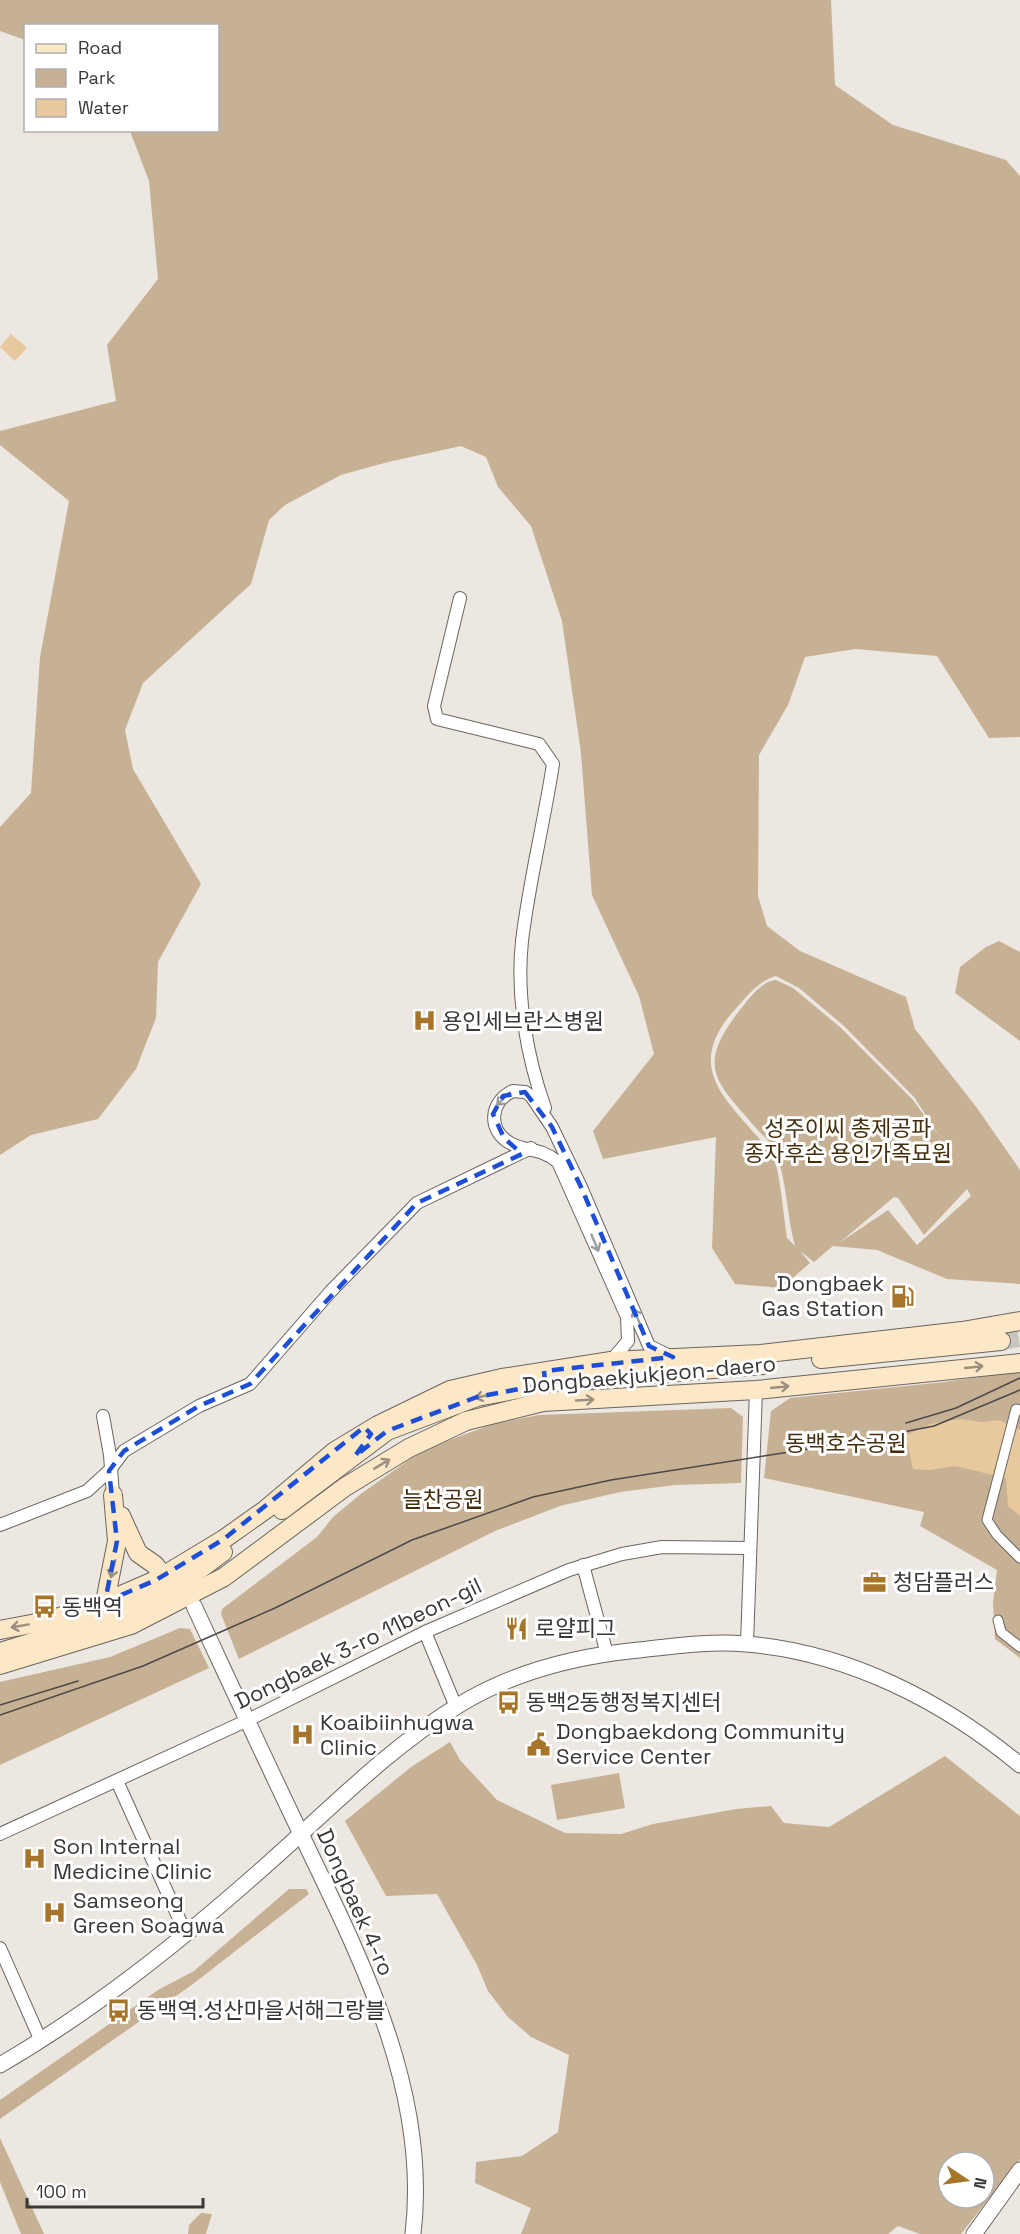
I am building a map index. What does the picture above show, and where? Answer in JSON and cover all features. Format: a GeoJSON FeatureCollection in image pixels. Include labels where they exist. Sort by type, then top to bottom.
{"type":"FeatureCollection","features":[{"type":"Feature","properties":{"kind":"main road"},"geometry":{"type":"LineString","coordinates":[[0,1630],[47,1621],[105,1602],[163,1576],[257,1516],[335,1451],[378,1425],[450,1390],[502,1377],[611,1361],[760,1354],[962,1331],[1020,1321]]}},
{"type":"Feature","properties":{"kind":"main road","name":"Dongbaekjukjeon-daero"},"geometry":{"type":"LineString","coordinates":[[0,1652],[47,1638],[106,1616],[183,1581],[387,1431],[477,1397],[556,1382],[638,1377],[1001,1341]]}},
{"type":"Feature","properties":{"kind":"main road","name":"Dongbaekjukjeon-daero"},"geometry":{"type":"LineString","coordinates":[[0,1665],[131,1626],[224,1577],[345,1486],[409,1448],[466,1421],[543,1402],[756,1390],[1016,1362]]}},
{"type":"Feature","properties":{"kind":"main road"},"geometry":{"type":"LineString","coordinates":[[502,1377],[556,1382]]}},
{"type":"Feature","properties":{"kind":"main road"},"geometry":{"type":"LineString","coordinates":[[355,1456],[378,1425]]}},
{"type":"Feature","properties":{"kind":"main road"},"geometry":{"type":"LineString","coordinates":[[0,1673],[118,1642],[194,1606],[253,1571],[345,1486]]}},
{"type":"Feature","properties":{"kind":"main road"},"geometry":{"type":"LineString","coordinates":[[113,1495],[138,1553],[154,1565],[163,1576]]}},
{"type":"Feature","properties":{"kind":"main road"},"geometry":{"type":"LineString","coordinates":[[105,1602],[117,1541],[113,1495]]}},
{"type":"Feature","properties":{"kind":"street"},"geometry":{"type":"LineString","coordinates":[[460,598],[434,706],[437,719],[539,744],[553,764],[522,942],[522,1003],[532,1073],[552,1127],[581,1187],[649,1346],[673,1357]]}},
{"type":"Feature","properties":{"kind":"street"},"geometry":{"type":"LineString","coordinates":[[525,1092],[532,1073]]}},
{"type":"Feature","properties":{"kind":"street"},"geometry":{"type":"LineString","coordinates":[[525,1092],[552,1127]]}},
{"type":"Feature","properties":{"kind":"street"},"geometry":{"type":"LineString","coordinates":[[525,1092],[508,1093],[494,1110],[495,1125],[504,1138],[514,1145],[549,1155],[564,1172],[627,1317],[627,1341],[611,1361]]}},
{"type":"Feature","properties":{"kind":"street"},"geometry":{"type":"LineString","coordinates":[[492,1167],[498,1159],[504,1138]]}},
{"type":"Feature","properties":{"kind":"street"},"geometry":{"type":"LineString","coordinates":[[0,1525],[87,1491],[110,1471],[123,1451],[199,1406],[250,1384],[331,1291],[417,1203],[531,1148]]}},
{"type":"Feature","properties":{"kind":"street"},"geometry":{"type":"LineString","coordinates":[[747,1644],[756,1390]]}},
{"type":"Feature","properties":{"kind":"street"},"geometry":{"type":"LineString","coordinates":[[1020,1410],[1016,1410],[987,1520],[997,1535],[1020,1558]]}},
{"type":"Feature","properties":{"kind":"street"},"geometry":{"type":"LineString","coordinates":[[103,1416],[110,1455],[113,1495]]}},
{"type":"Feature","properties":{"kind":"street","name":"Dongbaek 3-ro 11beon-gil"},"geometry":{"type":"LineString","coordinates":[[0,1834],[248,1720],[425,1632],[583,1565],[622,1554],[662,1547],[750,1548]]}},
{"type":"Feature","properties":{"kind":"street"},"geometry":{"type":"LineString","coordinates":[[583,1565],[607,1654]]}},
{"type":"Feature","properties":{"kind":"street","name":"Dongbaek 4-ro"},"geometry":{"type":"LineString","coordinates":[[194,1606],[351,1939],[400,2076],[413,2148],[415,2188],[412,2234]]}},
{"type":"Feature","properties":{"kind":"street"},"geometry":{"type":"LineString","coordinates":[[998,1620],[1001,1632],[1020,1647]]}},
{"type":"Feature","properties":{"kind":"street"},"geometry":{"type":"LineString","coordinates":[[425,1632],[456,1707]]}},
{"type":"Feature","properties":{"kind":"street"},"geometry":{"type":"LineString","coordinates":[[0,2065],[41,2041],[106,1996],[186,1934],[387,1757],[456,1707],[484,1691],[519,1676],[607,1654],[665,1647],[747,1644],[836,1662],[887,1682],[970,1726],[1020,1765]]}},
{"type":"Feature","properties":{"kind":"street"},"geometry":{"type":"LineString","coordinates":[[117,1781],[186,1934]]}},
{"type":"Feature","properties":{"kind":"street"},"geometry":{"type":"LineString","coordinates":[[0,1948],[41,2041]]}},
{"type":"Feature","properties":{"kind":"street"},"geometry":{"type":"LineString","coordinates":[[974,2234],[1020,2170]]}},
{"type":"Feature","properties":{"kind":"highlighted area"},"geometry":{"type":"Polygon","coordinates":[[[525,1092],[552,1127],[581,1187],[649,1346],[673,1357],[544,1371],[545,1381],[556,1382],[477,1397],[387,1431],[355,1456],[371,1434],[364,1427],[224,1539],[156,1580],[105,1602],[117,1541],[109,1471],[124,1451],[199,1406],[250,1384],[417,1203],[522,1154],[504,1138],[493,1114],[503,1096],[525,1092]]]}},
{"type":"Feature","properties":{"kind":"green space","name":"성주이씨 총제공파 종자후손 용인가족묘원"},"geometry":{"type":"Polygon","coordinates":[[[0,0],[831,0],[835,85],[893,125],[1006,160],[1020,176],[1020,737],[989,738],[937,656],[855,649],[805,657],[788,705],[759,755],[758,896],[767,926],[800,951],[906,997],[915,1029],[977,1108],[1020,1170],[1020,1284],[947,1279],[877,1250],[833,1246],[814,1262],[800,1251],[810,1263],[781,1288],[735,1284],[712,1248],[716,1137],[603,1159],[593,1131],[654,1054],[639,996],[592,895],[581,753],[562,621],[531,526],[498,487],[486,457],[461,446],[341,475],[285,505],[269,520],[251,584],[143,683],[125,730],[133,769],[201,884],[158,962],[156,1018],[136,1069],[98,1119],[31,1135],[0,1155],[0,827],[31,793],[40,657],[69,501],[0,445],[0,431],[116,401],[107,345],[158,279],[149,181],[130,132],[219,132],[219,24],[24,24],[24,40],[0,31],[0,0]],[[776,976],[757,987],[731,1014],[719,1032],[712,1049],[711,1064],[714,1078],[721,1092],[773,1156],[780,1184],[787,1238],[795,1246],[776,1152],[730,1098],[716,1073],[715,1060],[718,1046],[726,1030],[760,987],[776,980],[793,988],[840,1027],[913,1100],[940,1137],[914,1097],[844,1026],[799,988],[776,976]],[[967,1189],[924,1235],[898,1198],[894,1197],[839,1243],[888,1210],[917,1245],[971,1196],[967,1189]]]}},
{"type":"Feature","properties":{"kind":"green space"},"geometry":{"type":"Polygon","coordinates":[[[999,941],[1020,952],[1020,1041],[955,993],[960,967],[986,947],[999,941]]]}},
{"type":"Feature","properties":{"kind":"green space","name":"동백호수공원"},"geometry":{"type":"Polygon","coordinates":[[[1020,1371],[1020,1658],[995,1639],[993,1603],[997,1570],[920,1526],[924,1512],[764,1478],[771,1411],[790,1398],[944,1382],[1020,1371]]]}},
{"type":"Feature","properties":{"kind":"green space","name":"늘찬공원"},"geometry":{"type":"Polygon","coordinates":[[[731,1408],[743,1417],[741,1483],[675,1485],[620,1492],[560,1506],[495,1531],[239,1659],[221,1614],[222,1609],[317,1537],[333,1517],[362,1493],[416,1455],[493,1424],[539,1415],[731,1408]]]}},
{"type":"Feature","properties":{"kind":"green space"},"geometry":{"type":"Polygon","coordinates":[[[180,1628],[190,1629],[209,1668],[0,1765],[0,1682],[110,1657],[180,1628]]]}},
{"type":"Feature","properties":{"kind":"green space"},"geometry":{"type":"Polygon","coordinates":[[[450,1742],[460,1760],[497,1800],[565,1833],[621,1834],[653,1824],[736,1809],[771,1806],[784,1823],[829,1827],[945,1756],[1020,1816],[1020,2159],[996,2190],[996,2150],[936,2150],[936,2210],[980,2210],[961,2234],[920,2234],[898,2226],[888,2234],[521,2234],[531,2208],[475,2183],[476,2162],[522,2156],[558,2132],[569,2055],[531,2037],[507,2016],[488,1991],[477,1965],[437,1894],[386,1896],[345,1821],[411,1767],[450,1742]]]}},
{"type":"Feature","properties":{"kind":"green space"},"geometry":{"type":"Polygon","coordinates":[[[619,1773],[625,1808],[557,1820],[551,1785],[619,1773]]]}},
{"type":"Feature","properties":{"kind":"green space"},"geometry":{"type":"Polygon","coordinates":[[[289,1889],[306,1889],[309,1894],[193,1984],[0,2119],[0,2100],[158,1990],[194,1971],[289,1889]]]}},
{"type":"Feature","properties":{"kind":"green space"},"geometry":{"type":"Polygon","coordinates":[[[0,2138],[44,2234],[21,2234],[0,2182],[0,2138]]]}},
{"type":"Feature","properties":{"kind":"green space"},"geometry":{"type":"Polygon","coordinates":[[[201,2213],[212,2214],[206,2234],[188,2234],[189,2225],[201,2213]]]}},
{"type":"Feature","properties":{"kind":"water"},"geometry":{"type":"Polygon","coordinates":[[[11,334],[27,348],[15,361],[0,347],[11,334]]]}},
{"type":"Feature","properties":{"kind":"water"},"geometry":{"type":"Polygon","coordinates":[[[962,1419],[982,1422],[999,1420],[1020,1430],[1020,1516],[1008,1506],[1006,1478],[955,1466],[930,1470],[913,1469],[908,1447],[897,1439],[933,1423],[962,1419]]]}},
{"type":"Feature","properties":{"kind":"tunnel"},"geometry":{"type":"LineString","coordinates":[[1001,1341],[1020,1338]]}},
{"type":"Feature","properties":{"kind":"tram line"},"geometry":{"type":"LineString","coordinates":[[906,1423],[956,1408],[1020,1378]]}},
{"type":"Feature","properties":{"kind":"tram line"},"geometry":{"type":"LineString","coordinates":[[0,1715],[143,1666],[275,1608],[412,1540],[533,1497],[611,1480],[847,1443],[934,1426],[1020,1390]]}},
{"type":"Feature","properties":{"kind":"tram line"},"geometry":{"type":"LineString","coordinates":[[0,1705],[78,1681]]}},
{"type":"Feature","properties":{"kind":"place","name":"용인세브란스병원"},"geometry":{"type":"Point","coordinates":[424,1021]}},
{"type":"Feature","properties":{"kind":"place","name":"Dongbaek Gas Station"},"geometry":{"type":"Point","coordinates":[902,1296]}},
{"type":"Feature","properties":{"kind":"place","name":"청담플러스"},"geometry":{"type":"Point","coordinates":[875,1582]}},
{"type":"Feature","properties":{"kind":"place","name":"동백역"},"geometry":{"type":"Point","coordinates":[44,1607]}},
{"type":"Feature","properties":{"kind":"place","name":"로얄피그"},"geometry":{"type":"Point","coordinates":[517,1628]}},
{"type":"Feature","properties":{"kind":"place","name":"동백2동행정복지센터"},"geometry":{"type":"Point","coordinates":[508,1702]}},
{"type":"Feature","properties":{"kind":"place","name":"Koaibiinhugwa Clinic"},"geometry":{"type":"Point","coordinates":[302,1735]}},
{"type":"Feature","properties":{"kind":"place","name":"Dongbaekdong Community Service Center"},"geometry":{"type":"Point","coordinates":[538,1744]}},
{"type":"Feature","properties":{"kind":"place","name":"Son Internal Medicine Clinic"},"geometry":{"type":"Point","coordinates":[35,1859]}},
{"type":"Feature","properties":{"kind":"place","name":"Samseong Green Soagwa"},"geometry":{"type":"Point","coordinates":[55,1913]}},
{"type":"Feature","properties":{"kind":"place","name":"동백역.성산마을서해그랑블"},"geometry":{"type":"Point","coordinates":[119,2010]}}]}
